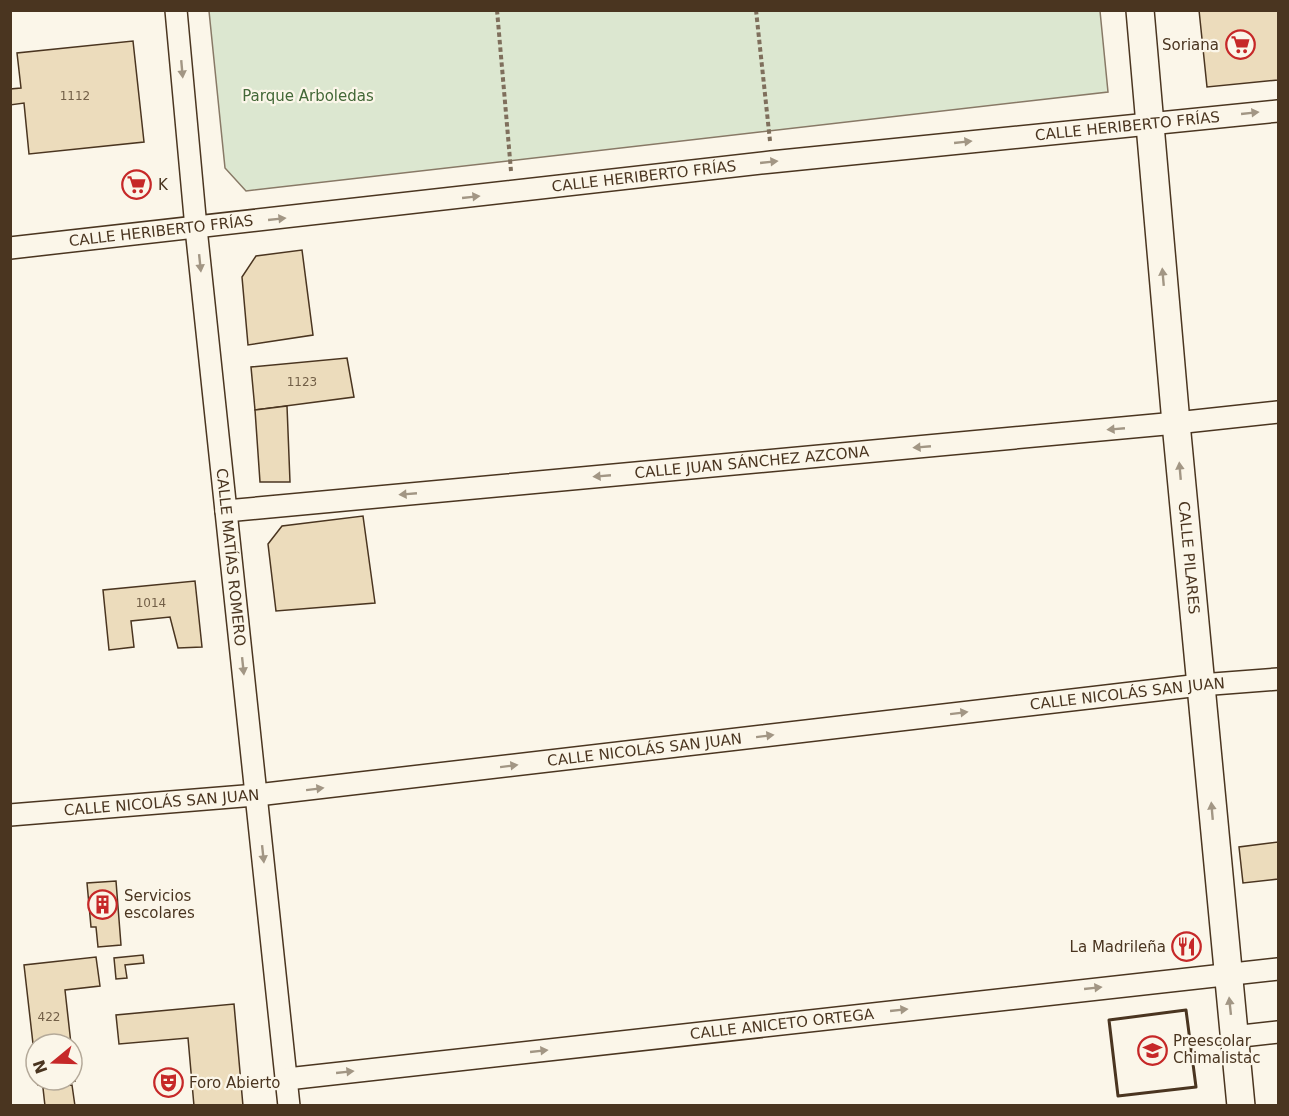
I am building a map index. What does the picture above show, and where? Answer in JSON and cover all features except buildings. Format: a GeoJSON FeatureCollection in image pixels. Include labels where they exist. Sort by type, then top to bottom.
{"type":"FeatureCollection","features":[{"type":"Feature","properties":{"kind":"street","name":"CALLE MATÍAS ROMERO"},"geometry":{"type":"LineString","coordinates":[[176,10],[196,228],[289,1106]]}},
{"type":"Feature","properties":{"kind":"street","name":"CALLE PILARES"},"geometry":{"type":"LineString","coordinates":[[1140,10],[1200,685],[1241,1106]]}},
{"type":"Feature","properties":{"kind":"street","name":"CALLE HERIBERTO FRÍAS"},"geometry":{"type":"LineString","coordinates":[[10,248],[513,193],[771,162],[1278,111]]}},
{"type":"Feature","properties":{"kind":"street","name":"CALLE JUAN SÁNCHEZ AZCONA"},"geometry":{"type":"LineString","coordinates":[[226,511],[1278,412]]}},
{"type":"Feature","properties":{"kind":"street","name":"CALLE NICOLÁS SAN JUAN"},"geometry":{"type":"LineString","coordinates":[[10,815],[257,795],[1200,685],[1278,679]]}},
{"type":"Feature","properties":{"kind":"street","name":"CALLE ANICETO ORTEGA"},"geometry":{"type":"LineString","coordinates":[[287,1079],[1278,969]]}},
{"type":"Feature","properties":{"kind":"street"},"geometry":{"type":"LineString","coordinates":[[1233,1037],[1278,1032]]}},
{"type":"Feature","properties":{"kind":"path"},"geometry":{"type":"LineString","coordinates":[[497,10],[513,193]]}},
{"type":"Feature","properties":{"kind":"path"},"geometry":{"type":"LineString","coordinates":[[756,10],[771,162]]}},
{"type":"Feature","properties":{"kind":"green space","name":"Parque Arboledas"},"geometry":{"type":"Polygon","coordinates":[[[209,11],[1100,11],[1108,92],[246,191],[225,168],[209,11]]]}},
{"type":"Feature","properties":{"kind":"wall"},"geometry":{"type":"LineString","coordinates":[[1186,1010],[1196,1087],[1118,1096],[1109,1020],[1186,1010]]}},
{"type":"Feature","properties":{"kind":"place","name":"Soriana"},"geometry":{"type":"Point","coordinates":[1240,45]}},
{"type":"Feature","properties":{"kind":"place","name":"K"},"geometry":{"type":"Point","coordinates":[137,185]}},
{"type":"Feature","properties":{"kind":"place","name":"Servicios escolares"},"geometry":{"type":"Point","coordinates":[103,905]}},
{"type":"Feature","properties":{"kind":"place","name":"La Madrileña"},"geometry":{"type":"Point","coordinates":[1187,947]}},
{"type":"Feature","properties":{"kind":"place","name":"Preescolar Chimalistac"},"geometry":{"type":"Point","coordinates":[1152,1050]}},
{"type":"Feature","properties":{"kind":"place","name":"Foro Abierto"},"geometry":{"type":"Point","coordinates":[168,1083]}}]}
